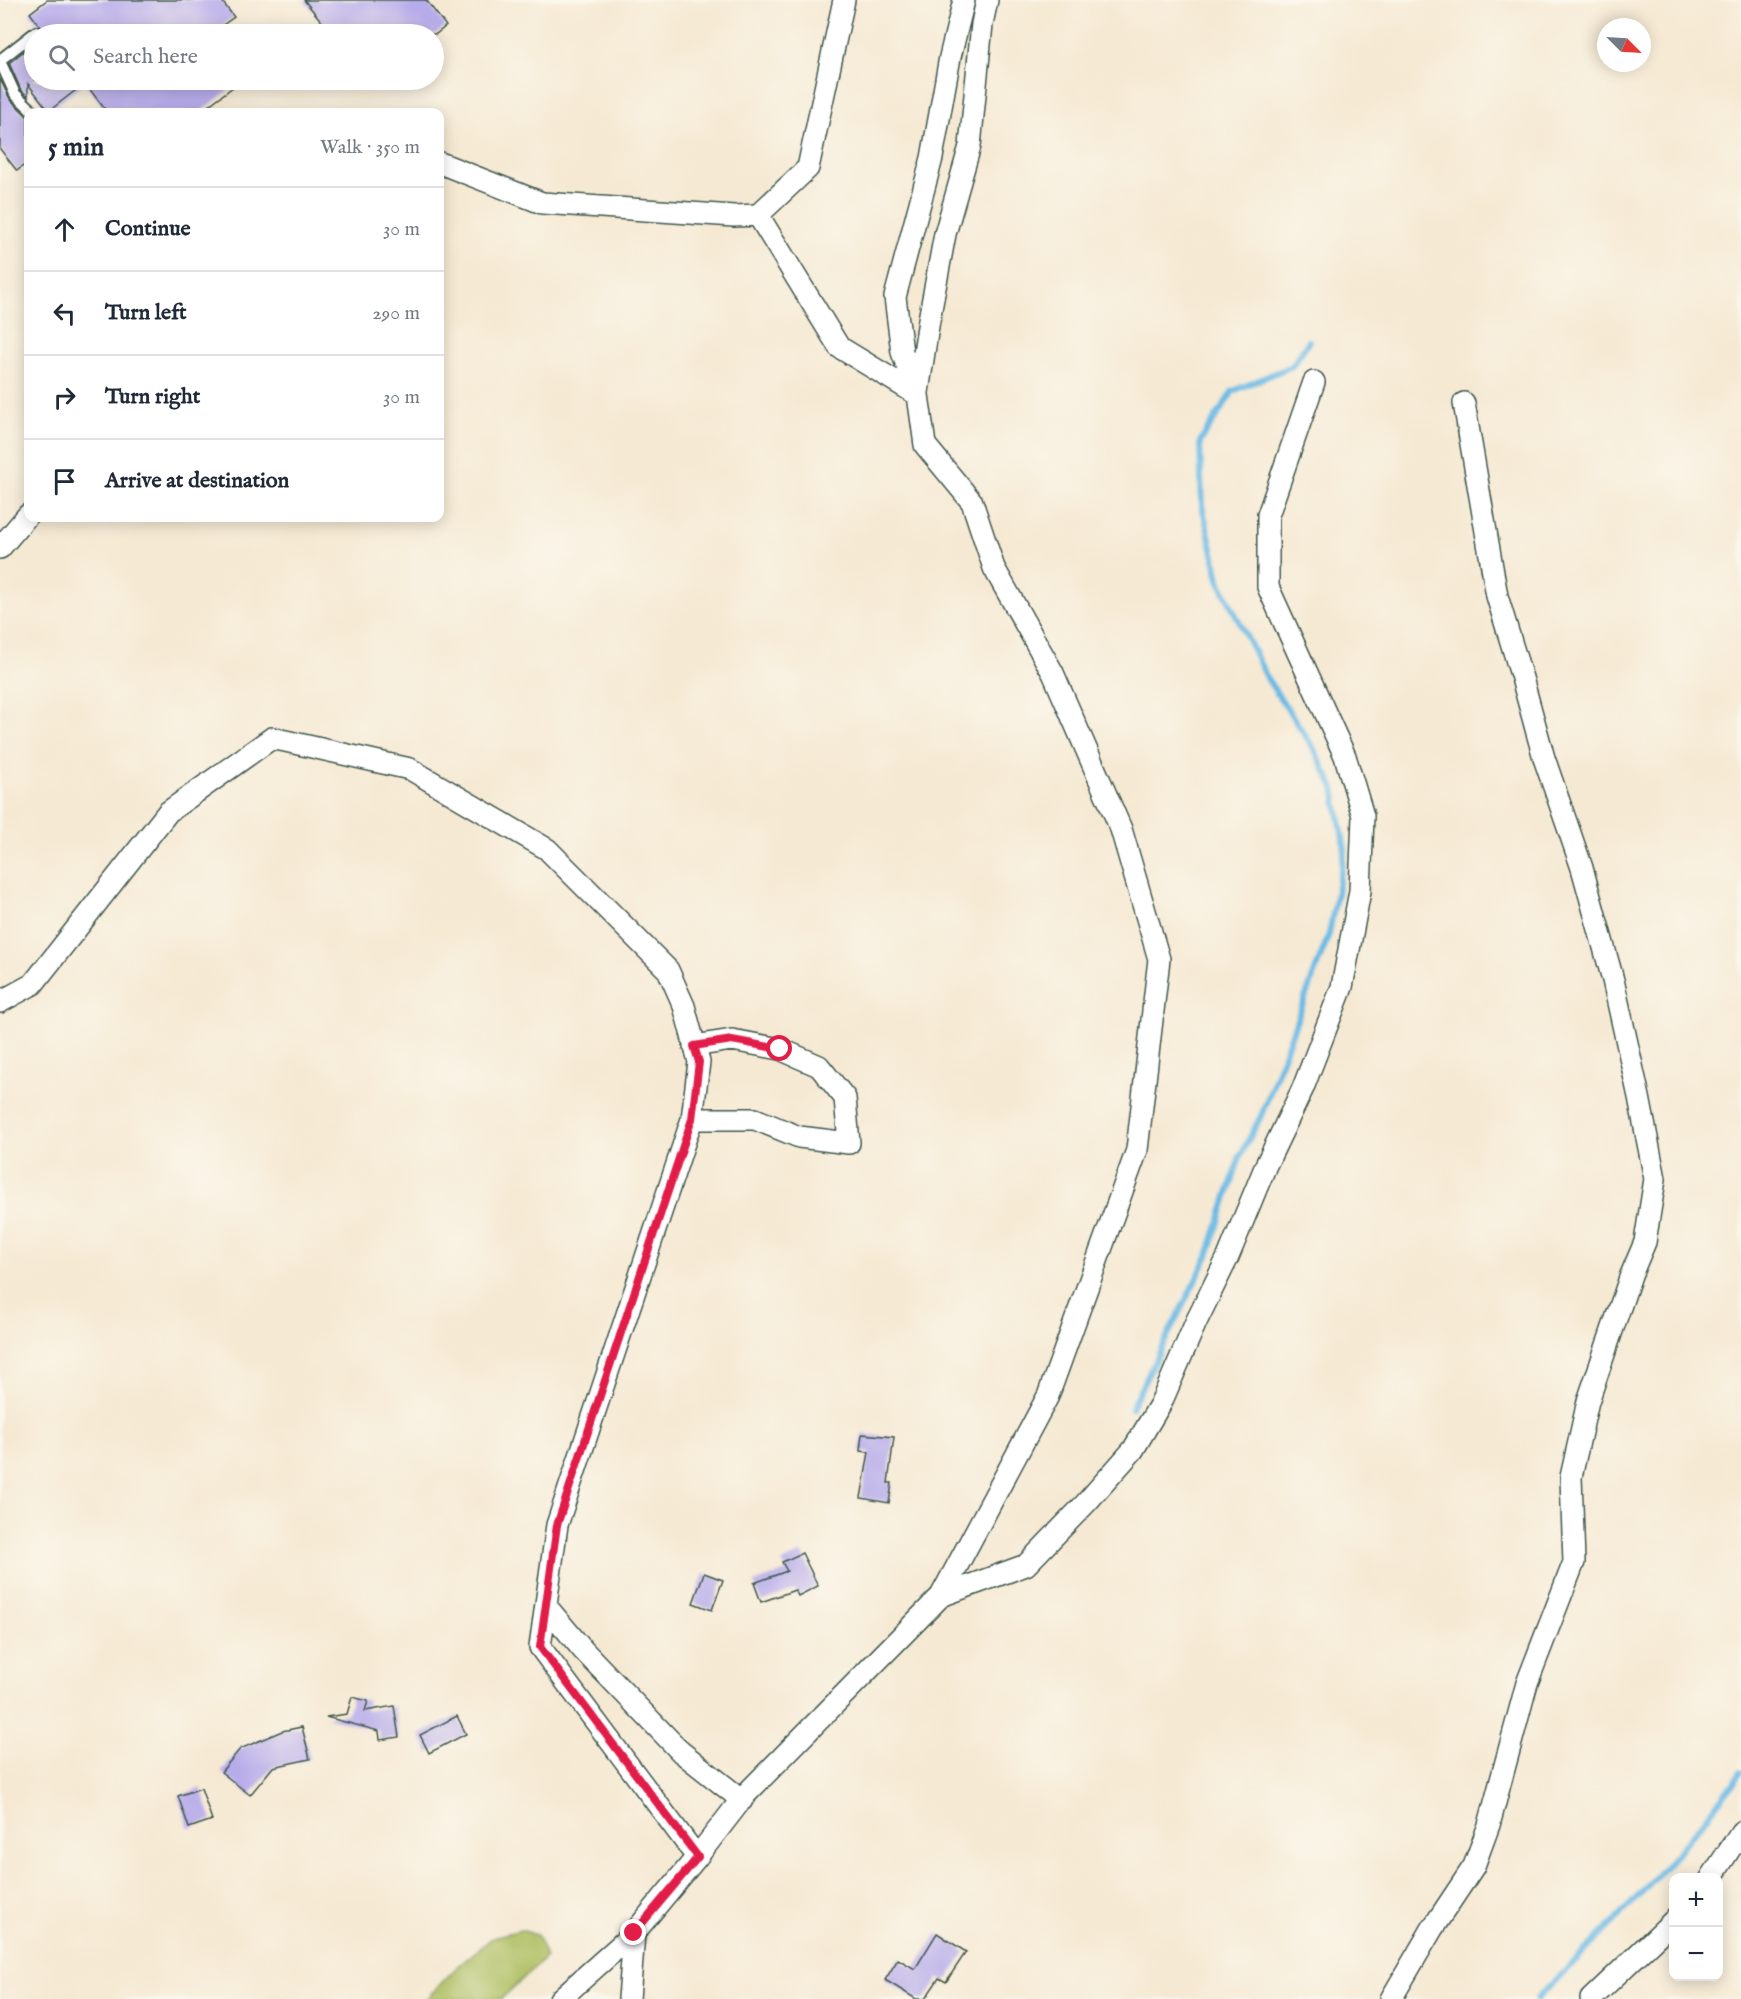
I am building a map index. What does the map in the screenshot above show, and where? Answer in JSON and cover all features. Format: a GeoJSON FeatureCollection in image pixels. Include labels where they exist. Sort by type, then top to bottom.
{"type":"FeatureCollection","features":[{"type":"Feature","properties":{"kind":"street"},"geometry":{"type":"LineString","coordinates":[[444,165],[543,203],[734,216],[758,215],[808,168],[844,0]]}},
{"type":"Feature","properties":{"kind":"street"},"geometry":{"type":"LineString","coordinates":[[563,1998],[634,1933],[742,1800],[941,1596],[1048,1395],[1137,1150],[1159,959],[1116,818],[1053,673],[994,568],[972,502],[925,445],[918,395],[902,352],[896,297],[932,158],[950,57],[964,0]]}},
{"type":"Feature","properties":{"kind":"street"},"geometry":{"type":"LineString","coordinates":[[918,395],[945,234],[970,146],[982,24],[987,0]]}},
{"type":"Feature","properties":{"kind":"street"},"geometry":{"type":"LineString","coordinates":[[758,215],[839,347],[918,395]]}},
{"type":"Feature","properties":{"kind":"street"},"geometry":{"type":"LineString","coordinates":[[941,1596],[1026,1565],[1133,1450],[1161,1403],[1196,1322],[1228,1257],[1266,1165],[1303,1088],[1342,987],[1360,891],[1363,816],[1345,756],[1268,587],[1268,515],[1314,382]]}},
{"type":"Feature","properties":{"kind":"street"},"geometry":{"type":"LineString","coordinates":[[1391,1999],[1432,1929],[1474,1866],[1489,1825],[1527,1683],[1574,1562],[1571,1477],[1588,1401],[1631,1275],[1645,1242],[1655,1179],[1610,969],[1582,868],[1544,758],[1497,596],[1464,403]]}},
{"type":"Feature","properties":{"kind":"street"},"geometry":{"type":"LineString","coordinates":[[0,548],[24,520]]}},
{"type":"Feature","properties":{"kind":"street"},"geometry":{"type":"LineString","coordinates":[[0,1002],[33,984],[168,812],[272,738],[410,769],[547,849],[668,970],[684,1006],[699,1062],[692,1119],[557,1525],[540,1647],[698,1857]]}},
{"type":"Feature","properties":{"kind":"street"},"geometry":{"type":"LineString","coordinates":[[692,1119],[755,1119],[799,1137],[849,1143],[845,1098],[819,1066],[780,1049],[732,1040],[694,1046]]}},
{"type":"Feature","properties":{"kind":"street"},"geometry":{"type":"LineString","coordinates":[[546,1606],[583,1650],[681,1752],[742,1800]]}},
{"type":"Feature","properties":{"kind":"street"},"geometry":{"type":"LineString","coordinates":[[1714,1873],[1741,1832]]}},
{"type":"Feature","properties":{"kind":"street"},"geometry":{"type":"LineString","coordinates":[[1591,1999],[1669,1925]]}},
{"type":"Feature","properties":{"kind":"street"},"geometry":{"type":"LineString","coordinates":[[629,1999],[634,1933]]}},
{"type":"Feature","properties":{"kind":"lane"},"geometry":{"type":"LineString","coordinates":[[24,41],[0,60],[15,94],[30,108]]}},
{"type":"Feature","properties":{"kind":"green space"},"geometry":{"type":"Polygon","coordinates":[[[521,1930],[537,1935],[546,1957],[501,1999],[426,1999],[454,1970],[493,1937],[521,1930]]]}},
{"type":"Feature","properties":{"kind":"building"},"geometry":{"type":"Polygon","coordinates":[[[47,0],[221,0],[234,17],[224,24],[38,24],[30,13],[47,0]]]}},
{"type":"Feature","properties":{"kind":"building"},"geometry":{"type":"Polygon","coordinates":[[[304,0],[426,0],[446,26],[444,28],[444,24],[324,24],[304,0]]]}},
{"type":"Feature","properties":{"kind":"building"},"geometry":{"type":"Polygon","coordinates":[[[24,51],[24,90],[28,90],[28,96],[21,90],[9,63],[24,51]]]}},
{"type":"Feature","properties":{"kind":"building"},"geometry":{"type":"Polygon","coordinates":[[[0,79],[10,99],[24,113],[24,165],[17,171],[0,149],[0,79]]]}},
{"type":"Feature","properties":{"kind":"building"},"geometry":{"type":"Polygon","coordinates":[[[33,90],[76,90],[53,108],[47,108],[33,90]]]}},
{"type":"Feature","properties":{"kind":"building"},"geometry":{"type":"Polygon","coordinates":[[[90,90],[229,90],[205,108],[104,108],[90,90]]]}},
{"type":"Feature","properties":{"kind":"building"},"geometry":{"type":"Polygon","coordinates":[[[862,1434],[894,1437],[888,1483],[892,1483],[889,1503],[861,1498],[869,1452],[860,1451],[862,1434]]]}},
{"type":"Feature","properties":{"kind":"building"},"geometry":{"type":"Polygon","coordinates":[[[802,1553],[818,1586],[798,1596],[795,1590],[761,1602],[754,1583],[787,1571],[782,1562],[802,1553]]]}},
{"type":"Feature","properties":{"kind":"building"},"geometry":{"type":"Polygon","coordinates":[[[704,1573],[723,1580],[712,1610],[693,1603],[704,1573]]]}},
{"type":"Feature","properties":{"kind":"building"},"geometry":{"type":"Polygon","coordinates":[[[352,1697],[368,1701],[365,1711],[394,1706],[399,1737],[380,1740],[379,1731],[326,1717],[347,1714],[352,1697]]]}},
{"type":"Feature","properties":{"kind":"building"},"geometry":{"type":"Polygon","coordinates":[[[457,1716],[466,1734],[429,1753],[420,1735],[457,1716]]]}},
{"type":"Feature","properties":{"kind":"building"},"geometry":{"type":"Polygon","coordinates":[[[302,1727],[310,1759],[273,1767],[250,1795],[221,1772],[240,1749],[282,1731],[302,1727]]]}},
{"type":"Feature","properties":{"kind":"building"},"geometry":{"type":"Polygon","coordinates":[[[201,1788],[212,1820],[189,1828],[178,1796],[201,1788]]]}},
{"type":"Feature","properties":{"kind":"building"},"geometry":{"type":"Polygon","coordinates":[[[937,1933],[966,1952],[946,1982],[939,1978],[925,1999],[916,1999],[885,1980],[898,1959],[915,1969],[937,1933]]]}},
{"type":"Feature","properties":{"kind":"waterway"},"geometry":{"type":"LineString","coordinates":[[1131,1408],[1208,1256],[1240,1156],[1261,1116],[1329,934],[1345,850],[1334,788],[1313,747],[1268,680],[1220,583],[1202,505],[1200,442],[1233,391],[1292,366],[1309,341]]}},
{"type":"Feature","properties":{"kind":"waterway"},"geometry":{"type":"LineString","coordinates":[[1537,1999],[1670,1862],[1741,1772]]}},
{"type":"Feature","properties":{"kind":"route"},"geometry":{"type":"LineString","coordinates":[[634,1933],[698,1857],[540,1647],[557,1525],[692,1119],[699,1062],[694,1046],[732,1040],[780,1049]]}}]}
